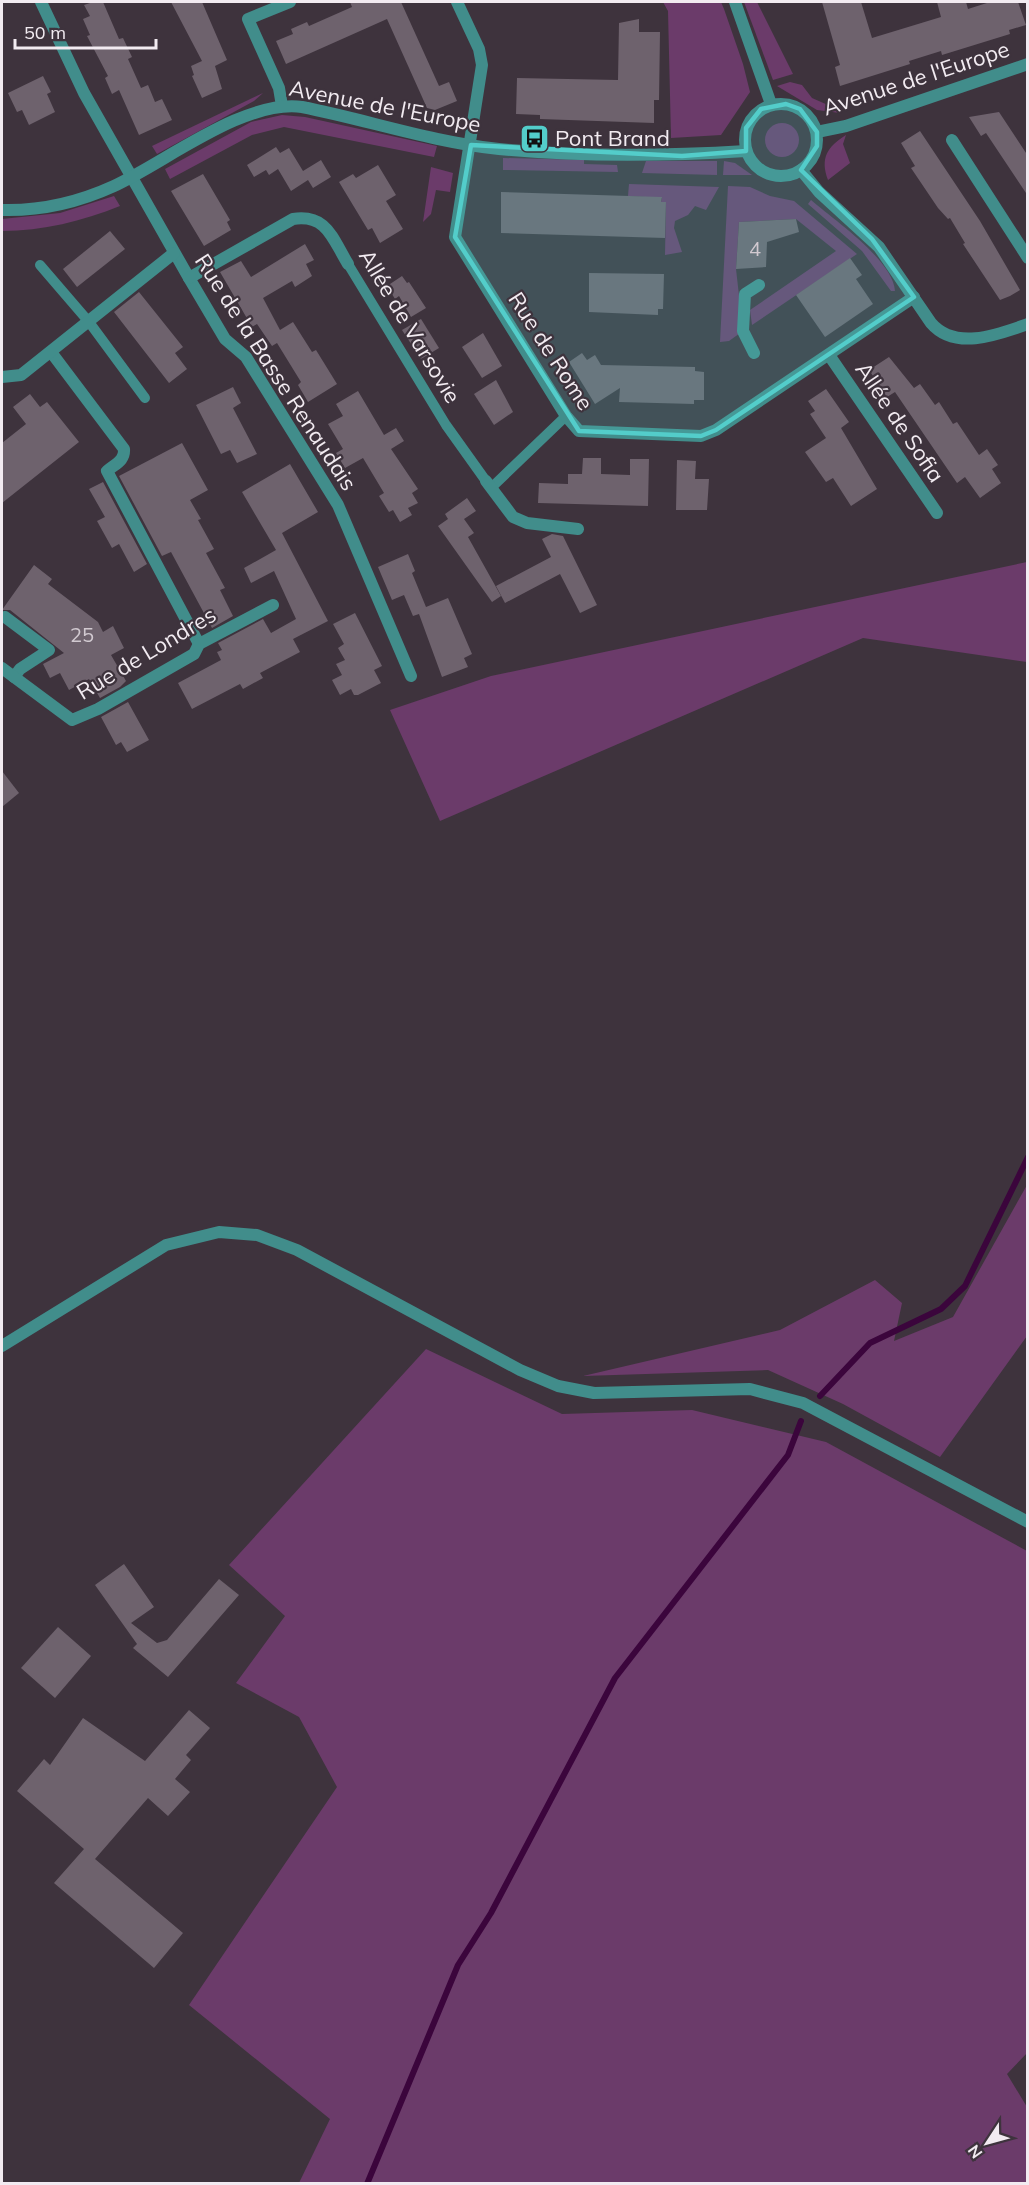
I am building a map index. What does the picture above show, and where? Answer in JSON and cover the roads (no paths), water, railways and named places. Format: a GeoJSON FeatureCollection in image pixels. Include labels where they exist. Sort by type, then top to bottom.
{"type":"FeatureCollection","features":[{"type":"Feature","properties":{"kind":"street","name":"Rue de la Basse Renaudais"},"geometry":{"type":"LineString","coordinates":[[41,2],[84,93],[133,176],[174,253],[225,339],[246,357],[338,505],[411,676]]}},
{"type":"Feature","properties":{"kind":"street"},"geometry":{"type":"LineString","coordinates":[[282,105],[279,88],[248,19],[290,2]]}},
{"type":"Feature","properties":{"kind":"street","name":"Rue de Rome"},"geometry":{"type":"LineString","coordinates":[[457,2],[479,49],[482,64],[455,237],[566,416],[579,431],[593,434],[701,436],[716,430],[914,297]]}},
{"type":"Feature","properties":{"kind":"street"},"geometry":{"type":"LineString","coordinates":[[735,2],[771,104]]}},
{"type":"Feature","properties":{"kind":"street","name":"Avenue de l'Europe"},"geometry":{"type":"LineString","coordinates":[[817,132],[846,126],[1028,64]]}},
{"type":"Feature","properties":{"kind":"street"},"geometry":{"type":"LineString","coordinates":[[771,104],[786,104],[800,109],[811,119],[817,132],[817,146],[811,160],[793,174],[773,176],[753,163],[746,151],[744,139],[752,117],[771,104]]}},
{"type":"Feature","properties":{"kind":"street","name":"Avenue de l'Europe"},"geometry":{"type":"LineString","coordinates":[[2,210],[38,208],[71,201],[133,176],[249,114],[282,105],[328,112],[471,145],[500,149],[682,156],[746,151]]}},
{"type":"Feature","properties":{"kind":"street"},"geometry":{"type":"LineString","coordinates":[[952,140],[1028,258]]}},
{"type":"Feature","properties":{"kind":"street"},"geometry":{"type":"LineString","coordinates":[[801,170],[819,192],[872,239],[936,329],[952,338],[979,337],[1028,324]]}},
{"type":"Feature","properties":{"kind":"street","name":"Allée de Varsovie"},"geometry":{"type":"LineString","coordinates":[[189,278],[293,219],[310,217],[323,224],[348,264]]}},
{"type":"Feature","properties":{"kind":"street"},"geometry":{"type":"LineString","coordinates":[[2,377],[21,375],[174,253]]}},
{"type":"Feature","properties":{"kind":"street"},"geometry":{"type":"LineString","coordinates":[[754,353],[743,331],[745,294],[759,285]]}},
{"type":"Feature","properties":{"kind":"street"},"geometry":{"type":"LineString","coordinates":[[51,352],[124,449],[125,456],[107,471],[199,644]]}},
{"type":"Feature","properties":{"kind":"street","name":"Allée de Sofia"},"geometry":{"type":"LineString","coordinates":[[829,354],[937,513]]}},
{"type":"Feature","properties":{"kind":"street","name":"Allée de Varsovie"},"geometry":{"type":"LineString","coordinates":[[488,484],[513,517],[527,524],[578,529]]}},
{"type":"Feature","properties":{"kind":"street","name":"Rue de Londres"},"geometry":{"type":"LineString","coordinates":[[2,668],[72,720],[194,654],[199,644],[273,605]]}},
{"type":"Feature","properties":{"kind":"street"},"geometry":{"type":"LineString","coordinates":[[5,617],[49,650],[20,669],[14,677]]}},
{"type":"Feature","properties":{"kind":"street"},"geometry":{"type":"LineString","coordinates":[[2,1346],[166,1245],[219,1232],[257,1235],[297,1250],[520,1370],[558,1386],[594,1393],[750,1389],[803,1403],[1028,1522]]}},
{"type":"Feature","properties":{"kind":"lane","name":"Allée de Varsovie"},"geometry":{"type":"LineString","coordinates":[[348,264],[446,425],[488,484]]}},
{"type":"Feature","properties":{"kind":"lane"},"geometry":{"type":"LineString","coordinates":[[40,265],[89,322],[145,398]]}},
{"type":"Feature","properties":{"kind":"lane"},"geometry":{"type":"LineString","coordinates":[[488,484],[566,416]]}},
{"type":"Feature","properties":{"kind":"waterway"},"geometry":{"type":"LineString","coordinates":[[820,1396],[870,1343],[941,1309],[965,1286],[1028,1157]]}},
{"type":"Feature","properties":{"kind":"waterway"},"geometry":{"type":"LineString","coordinates":[[367,2184],[458,1965],[491,1913],[615,1678],[788,1455],[801,1421]]}},
{"type":"Feature","properties":{"kind":"place","name":"Pont Brand"},"geometry":{"type":"Point","coordinates":[534,138]}}]}
